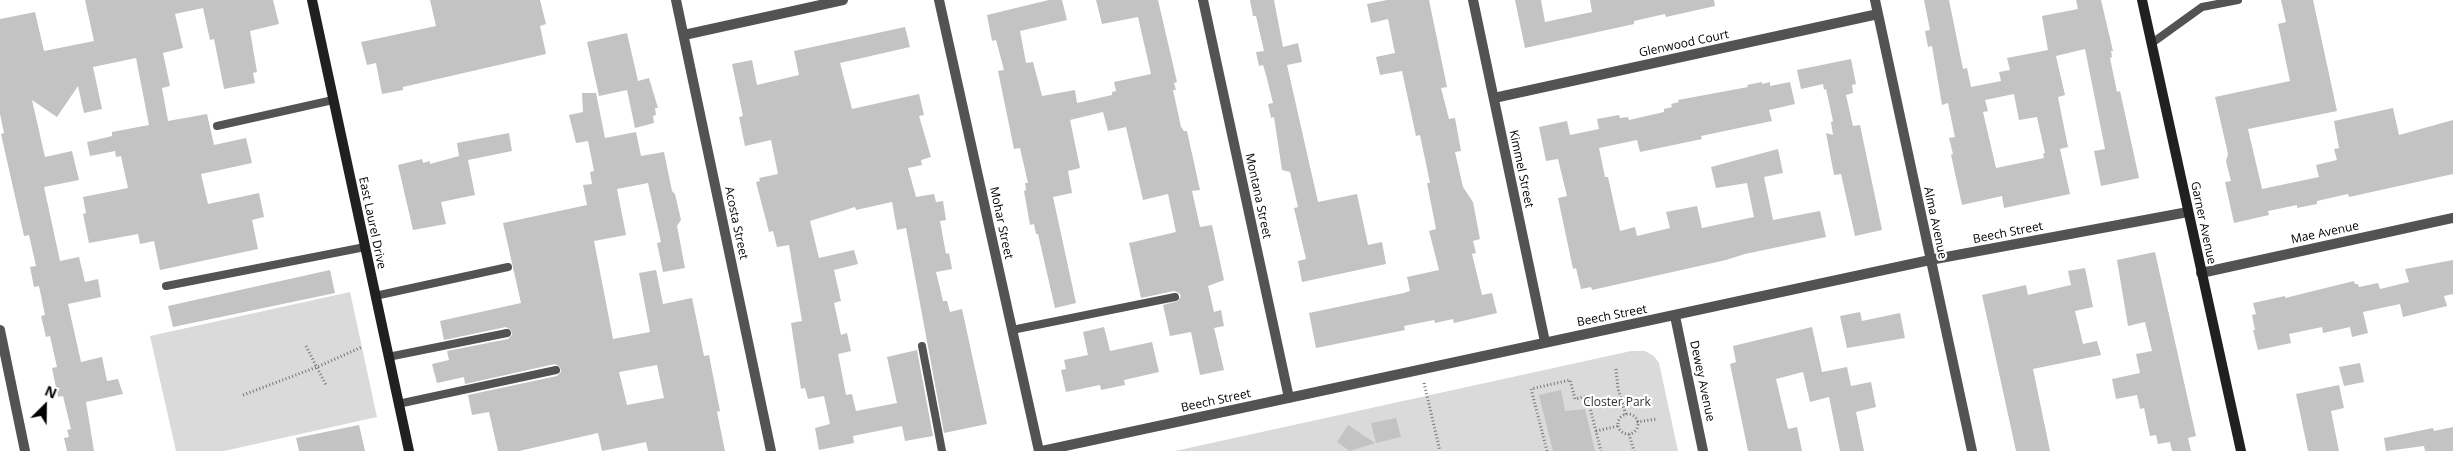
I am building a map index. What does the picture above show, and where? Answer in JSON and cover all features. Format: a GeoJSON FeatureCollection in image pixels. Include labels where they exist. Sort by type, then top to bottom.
{"type":"FeatureCollection","features":[{"type":"Feature","properties":{"kind":"street","name":"East Laurel Drive"},"geometry":{"type":"LineString","coordinates":[[312,0],[408,451]]}},
{"type":"Feature","properties":{"kind":"street","name":"Acosta Street"},"geometry":{"type":"LineString","coordinates":[[676,0],[771,451]]}},
{"type":"Feature","properties":{"kind":"street"},"geometry":{"type":"LineString","coordinates":[[684,35],[843,0]]}},
{"type":"Feature","properties":{"kind":"street","name":"Mohar Street"},"geometry":{"type":"LineString","coordinates":[[939,0],[1040,451]]}},
{"type":"Feature","properties":{"kind":"street","name":"Montana Street"},"geometry":{"type":"LineString","coordinates":[[1202,0],[1290,398]]}},
{"type":"Feature","properties":{"kind":"street","name":"Kimmel Street"},"geometry":{"type":"LineString","coordinates":[[1473,0],[1544,342]]}},
{"type":"Feature","properties":{"kind":"street","name":"Alma Avenue"},"geometry":{"type":"LineString","coordinates":[[1875,0],[1972,451]]}},
{"type":"Feature","properties":{"kind":"street","name":"Garner Avenue"},"geometry":{"type":"LineString","coordinates":[[2142,0],[2241,451]]}},
{"type":"Feature","properties":{"kind":"street","name":"Glenwood Court"},"geometry":{"type":"LineString","coordinates":[[1494,98],[1878,14]]}},
{"type":"Feature","properties":{"kind":"street","name":"Beech Street"},"geometry":{"type":"LineString","coordinates":[[1040,451],[1930,260],[2188,212]]}},
{"type":"Feature","properties":{"kind":"street","name":"Mae Avenue"},"geometry":{"type":"LineString","coordinates":[[2202,273],[2453,218]]}},
{"type":"Feature","properties":{"kind":"street","name":"Dewey Avenue"},"geometry":{"type":"LineString","coordinates":[[1675,316],[1703,451]]}},
{"type":"Feature","properties":{"kind":"street"},"geometry":{"type":"LineString","coordinates":[[0,330],[25,451]]}},
{"type":"Feature","properties":{"kind":"lane"},"geometry":{"type":"LineString","coordinates":[[2152,43],[2202,7],[2238,0]]}},
{"type":"Feature","properties":{"kind":"lane"},"geometry":{"type":"LineString","coordinates":[[217,126],[333,100]]}},
{"type":"Feature","properties":{"kind":"lane"},"geometry":{"type":"LineString","coordinates":[[166,286],[364,247]]}},
{"type":"Feature","properties":{"kind":"lane"},"geometry":{"type":"LineString","coordinates":[[375,296],[508,267]]}},
{"type":"Feature","properties":{"kind":"lane"},"geometry":{"type":"LineString","coordinates":[[1012,330],[1175,297]]}},
{"type":"Feature","properties":{"kind":"lane"},"geometry":{"type":"LineString","coordinates":[[388,358],[507,332]]}},
{"type":"Feature","properties":{"kind":"lane"},"geometry":{"type":"LineString","coordinates":[[922,346],[942,451]]}},
{"type":"Feature","properties":{"kind":"lane"},"geometry":{"type":"LineString","coordinates":[[398,404],[556,370]]}},
{"type":"Feature","properties":{"kind":"path"},"geometry":{"type":"LineString","coordinates":[[306,346],[326,385]]}},
{"type":"Feature","properties":{"kind":"path"},"geometry":{"type":"LineString","coordinates":[[243,395],[317,368],[362,347]]}},
{"type":"Feature","properties":{"kind":"path"},"geometry":{"type":"LineString","coordinates":[[1420,368],[1440,451]]}},
{"type":"Feature","properties":{"kind":"path"},"geometry":{"type":"LineString","coordinates":[[1616,369],[1618,389],[1626,415]]}},
{"type":"Feature","properties":{"kind":"path"},"geometry":{"type":"LineString","coordinates":[[1547,451],[1531,389],[1570,380],[1575,400],[1587,396],[1601,451]]}},
{"type":"Feature","properties":{"kind":"path"},"geometry":{"type":"LineString","coordinates":[[1626,415],[1634,417],[1637,422],[1637,428],[1629,434],[1623,433],[1618,426],[1619,419],[1626,415]]}},
{"type":"Feature","properties":{"kind":"path"},"geometry":{"type":"LineString","coordinates":[[1637,422],[1657,419]]}},
{"type":"Feature","properties":{"kind":"path"},"geometry":{"type":"LineString","coordinates":[[1596,431],[1618,426]]}},
{"type":"Feature","properties":{"kind":"path"},"geometry":{"type":"LineString","coordinates":[[1629,434],[1634,451]]}},
{"type":"Feature","properties":{"kind":"green space"},"geometry":{"type":"Polygon","coordinates":[[[350,292],[377,417],[224,451],[176,451],[150,336],[350,292]]]}},
{"type":"Feature","properties":{"kind":"green space","name":"Closter Park"},"geometry":{"type":"Polygon","coordinates":[[[1631,351],[1645,351],[1654,356],[1659,363],[1678,451],[1175,451],[1631,351]]]}},
{"type":"Feature","properties":{"kind":"building"},"geometry":{"type":"Polygon","coordinates":[[[85,0],[273,0],[279,24],[250,31],[257,72],[253,73],[255,83],[224,89],[214,39],[210,40],[203,8],[175,14],[183,48],[163,53],[170,86],[162,88],[168,121],[207,114],[214,145],[246,138],[252,163],[201,174],[208,204],[259,193],[264,217],[252,220],[258,249],[160,270],[154,241],[140,244],[138,234],[89,243],[83,214],[86,213],[83,197],[128,188],[121,156],[116,157],[115,151],[90,156],[87,142],[112,136],[112,132],[149,125],[136,58],[93,67],[102,109],[84,113],[78,86],[57,117],[32,100],[45,157],[72,151],[79,180],[44,187],[60,261],[79,257],[85,282],[98,279],[101,297],[68,304],[81,362],[102,357],[107,381],[118,379],[123,394],[86,402],[94,451],[67,451],[64,438],[69,437],[67,430],[71,429],[63,396],[58,397],[52,368],[57,367],[50,336],[46,337],[41,316],[45,315],[39,286],[34,287],[30,267],[36,266],[29,235],[24,236],[1,134],[4,133],[0,114],[0,19],[35,12],[44,51],[94,41],[85,0]]]}},
{"type":"Feature","properties":{"kind":"building"},"geometry":{"type":"Polygon","coordinates":[[[430,0],[540,0],[546,24],[540,26],[546,54],[403,87],[403,90],[382,94],[376,63],[367,65],[361,42],[436,26],[430,0]]]}},
{"type":"Feature","properties":{"kind":"building"},"geometry":{"type":"Polygon","coordinates":[[[1049,0],[1062,0],[1067,20],[1020,31],[1026,63],[1033,62],[1042,96],[1075,90],[1077,103],[1112,95],[1112,92],[1116,91],[1114,82],[1151,74],[1138,17],[1102,24],[1096,0],[1158,0],[1177,82],[1174,83],[1176,90],[1173,90],[1181,127],[1184,131],[1187,131],[1200,190],[1192,191],[1200,227],[1212,225],[1224,280],[1208,286],[1214,312],[1221,310],[1224,326],[1214,328],[1224,370],[1200,375],[1191,332],[1170,336],[1163,305],[1178,301],[1181,296],[1179,293],[1174,291],[1141,298],[1129,243],[1176,232],[1168,194],[1143,200],[1126,127],[1108,131],[1103,112],[1070,120],[1080,168],[1068,171],[1072,193],[1053,197],[1076,303],[1055,308],[1038,234],[1036,234],[1034,224],[1030,225],[1024,191],[1026,190],[1025,183],[1028,183],[1020,148],[1014,149],[998,71],[1004,70],[996,40],[992,41],[987,15],[1049,0]]]}},
{"type":"Feature","properties":{"kind":"building"},"geometry":{"type":"Polygon","coordinates":[[[1250,0],[1274,0],[1283,47],[1298,43],[1302,62],[1287,65],[1318,202],[1357,194],[1368,245],[1382,242],[1386,264],[1302,282],[1298,261],[1306,259],[1294,208],[1298,207],[1290,172],[1282,170],[1274,117],[1271,118],[1268,104],[1273,103],[1263,65],[1259,66],[1256,52],[1264,51],[1256,16],[1253,16],[1250,0]]]}},
{"type":"Feature","properties":{"kind":"building"},"geometry":{"type":"Polygon","coordinates":[[[1387,0],[1429,0],[1447,87],[1441,88],[1449,119],[1455,118],[1461,151],[1455,152],[1463,187],[1473,202],[1480,239],[1473,241],[1476,253],[1472,254],[1482,295],[1492,293],[1497,313],[1454,323],[1453,319],[1435,323],[1434,320],[1404,326],[1405,330],[1316,348],[1309,313],[1404,293],[1410,291],[1407,277],[1439,270],[1429,231],[1436,229],[1427,183],[1430,183],[1420,135],[1416,136],[1402,71],[1380,75],[1376,57],[1395,53],[1388,19],[1371,23],[1367,4],[1387,0]]]}},
{"type":"Feature","properties":{"kind":"building"},"geometry":{"type":"Polygon","coordinates":[[[1515,0],[1541,0],[1545,22],[1592,12],[1590,0],[1714,0],[1715,6],[1666,17],[1665,14],[1634,21],[1634,24],[1525,48],[1515,0]]]}},
{"type":"Feature","properties":{"kind":"building"},"geometry":{"type":"Polygon","coordinates":[[[1924,0],[1949,0],[1963,69],[1967,68],[1971,87],[2001,81],[1999,72],[2010,70],[2007,58],[2048,50],[2042,16],[2078,9],[2076,0],[2101,0],[2113,51],[2111,51],[2112,57],[2110,58],[2117,92],[2120,91],[2139,178],[2101,186],[2094,151],[2105,149],[2085,49],[2056,56],[2065,95],[2058,97],[2068,147],[2060,149],[2070,194],[2004,208],[2002,196],[1962,205],[1949,138],[1955,137],[1948,103],[1942,105],[1932,46],[1928,47],[1925,31],[1930,30],[1924,0]],[[2014,94],[1985,100],[1988,111],[1983,112],[1996,168],[2044,158],[2043,154],[2045,153],[2037,117],[2019,120],[2014,94]]]}},
{"type":"Feature","properties":{"kind":"building"},"geometry":{"type":"Polygon","coordinates":[[[2281,0],[2313,0],[2337,111],[2248,129],[2262,189],[2319,177],[2316,165],[2337,160],[2334,149],[2339,148],[2334,121],[2393,108],[2399,135],[2453,120],[2453,174],[2349,197],[2348,194],[2297,208],[2297,205],[2268,211],[2269,215],[2234,223],[2225,182],[2231,181],[2226,161],[2228,154],[2215,97],[2290,81],[2278,24],[2286,22],[2281,0]]]}},
{"type":"Feature","properties":{"kind":"building"},"geometry":{"type":"Polygon","coordinates":[[[905,27],[910,47],[840,63],[852,109],[919,94],[924,115],[919,116],[931,157],[921,160],[922,165],[908,168],[916,197],[934,194],[936,202],[943,201],[946,220],[940,221],[946,254],[949,253],[952,269],[936,272],[943,301],[947,301],[950,312],[962,309],[987,424],[944,433],[906,228],[897,230],[892,202],[856,210],[855,207],[810,221],[819,258],[854,250],[858,264],[834,270],[841,301],[834,303],[841,335],[847,333],[851,351],[838,354],[846,395],[852,394],[856,411],[897,403],[887,357],[917,350],[933,436],[905,441],[902,426],[853,436],[854,443],[819,450],[815,428],[830,424],[824,396],[808,399],[805,388],[801,389],[791,323],[802,321],[789,245],[777,247],[773,231],[769,232],[756,182],[760,181],[759,178],[778,174],[771,140],[745,146],[739,117],[743,116],[732,64],[752,60],[757,85],[799,75],[794,51],[905,27]]]}},
{"type":"Feature","properties":{"kind":"building"},"geometry":{"type":"Polygon","coordinates":[[[627,33],[638,81],[649,78],[658,108],[655,108],[654,123],[635,128],[627,90],[599,96],[587,42],[627,33]]]}},
{"type":"Feature","properties":{"kind":"building"},"geometry":{"type":"Polygon","coordinates":[[[1851,59],[1856,84],[1852,85],[1853,93],[1846,95],[1853,126],[1860,125],[1882,230],[1855,236],[1841,174],[1834,175],[1826,133],[1833,135],[1831,122],[1833,121],[1826,89],[1824,90],[1823,84],[1801,89],[1797,70],[1851,59]]]}},
{"type":"Feature","properties":{"kind":"building"},"geometry":{"type":"Polygon","coordinates":[[[1762,82],[1762,84],[1770,82],[1770,86],[1790,82],[1795,104],[1769,110],[1772,121],[1701,136],[1702,139],[1640,152],[1637,140],[1599,148],[1605,177],[1608,177],[1620,231],[1635,227],[1637,236],[1670,228],[1666,212],[1697,206],[1702,228],[1754,217],[1747,183],[1716,188],[1711,167],[1778,149],[1783,173],[1764,177],[1773,220],[1820,211],[1826,237],[1592,290],[1591,287],[1581,289],[1576,268],[1573,269],[1558,198],[1567,196],[1558,159],[1546,161],[1539,127],[1567,121],[1570,135],[1599,129],[1597,119],[1619,115],[1620,118],[1628,117],[1629,120],[1664,112],[1664,109],[1672,107],[1671,104],[1679,102],[1678,100],[1748,87],[1747,85],[1762,82]]]}},
{"type":"Feature","properties":{"kind":"building"},"geometry":{"type":"Polygon","coordinates":[[[582,93],[596,93],[605,138],[636,132],[641,156],[664,152],[672,191],[675,194],[681,220],[677,226],[685,268],[663,272],[657,243],[661,242],[648,183],[617,189],[626,235],[594,241],[613,339],[650,332],[639,273],[656,270],[663,304],[692,298],[704,356],[709,355],[720,411],[717,412],[725,451],[648,451],[646,442],[602,451],[598,433],[519,451],[498,451],[489,412],[472,415],[468,395],[557,376],[561,372],[560,367],[555,364],[465,384],[464,377],[437,383],[432,364],[449,360],[447,351],[508,339],[512,335],[511,330],[506,327],[444,340],[440,321],[521,303],[503,223],[587,205],[583,185],[592,184],[590,172],[594,171],[588,141],[576,143],[569,115],[583,112],[582,93]],[[657,365],[619,372],[627,405],[664,398],[657,365]]]}},
{"type":"Feature","properties":{"kind":"building"},"geometry":{"type":"Polygon","coordinates":[[[509,133],[512,151],[468,160],[475,195],[441,202],[446,224],[413,230],[398,165],[422,159],[423,163],[430,161],[430,164],[459,156],[457,143],[509,133]]]}},
{"type":"Feature","properties":{"kind":"building"},"geometry":{"type":"Polygon","coordinates":[[[2155,252],[2196,436],[2188,438],[2191,451],[2172,451],[2170,442],[2158,444],[2156,435],[2150,436],[2144,408],[2140,409],[2137,395],[2116,399],[2112,379],[2140,373],[2136,354],[2152,351],[2145,322],[2128,326],[2117,260],[2155,252]]]}},
{"type":"Feature","properties":{"kind":"building"},"geometry":{"type":"Polygon","coordinates":[[[2453,260],[2453,294],[2444,296],[2447,306],[2403,317],[2400,304],[2363,312],[2368,333],[2352,337],[2350,327],[2323,333],[2322,327],[2289,334],[2291,343],[2258,350],[2253,330],[2255,330],[2252,315],[2256,314],[2253,303],[2285,296],[2285,298],[2354,281],[2359,287],[2378,283],[2380,289],[2409,282],[2405,269],[2453,260]]]}},
{"type":"Feature","properties":{"kind":"building"},"geometry":{"type":"Polygon","coordinates":[[[2085,268],[2093,307],[2075,311],[2083,344],[2097,341],[2101,355],[2033,369],[2050,451],[2016,451],[1982,295],[2026,285],[2028,295],[2071,285],[2068,271],[2085,268]]]}},
{"type":"Feature","properties":{"kind":"building"},"geometry":{"type":"Polygon","coordinates":[[[330,270],[335,293],[173,327],[168,306],[330,270]]]}},
{"type":"Feature","properties":{"kind":"building"},"geometry":{"type":"Polygon","coordinates":[[[1860,312],[1862,321],[1900,313],[1905,338],[1847,348],[1840,316],[1860,312]]]}},
{"type":"Feature","properties":{"kind":"building"},"geometry":{"type":"Polygon","coordinates":[[[1104,327],[1110,351],[1152,342],[1159,372],[1124,380],[1125,385],[1101,390],[1100,385],[1066,392],[1061,370],[1066,369],[1064,360],[1088,355],[1083,332],[1104,327]]]}},
{"type":"Feature","properties":{"kind":"building"},"geometry":{"type":"Polygon","coordinates":[[[1812,327],[1822,372],[1847,367],[1851,386],[1871,382],[1876,407],[1856,412],[1864,451],[1840,451],[1829,397],[1810,402],[1803,372],[1776,379],[1788,429],[1797,427],[1802,451],[1748,451],[1730,364],[1736,362],[1733,346],[1812,327]]]}},
{"type":"Feature","properties":{"kind":"building"},"geometry":{"type":"Polygon","coordinates":[[[2360,363],[2364,382],[2344,386],[2339,367],[2360,363]]]}},
{"type":"Feature","properties":{"kind":"building"},"geometry":{"type":"Polygon","coordinates":[[[2339,385],[2344,408],[2331,411],[2339,451],[2308,451],[2296,394],[2339,385]]]}},
{"type":"Feature","properties":{"kind":"building"},"geometry":{"type":"Polygon","coordinates":[[[1561,390],[1565,411],[1585,409],[1595,451],[1553,451],[1539,395],[1561,390]]]}},
{"type":"Feature","properties":{"kind":"building"},"geometry":{"type":"Polygon","coordinates":[[[1396,418],[1401,437],[1376,443],[1371,423],[1396,418]]]}},
{"type":"Feature","properties":{"kind":"building"},"geometry":{"type":"Polygon","coordinates":[[[359,425],[365,451],[299,451],[296,438],[359,425]]]}},
{"type":"Feature","properties":{"kind":"building"},"geometry":{"type":"Polygon","coordinates":[[[1348,425],[1375,443],[1350,451],[1337,442],[1348,425]]]}},
{"type":"Feature","properties":{"kind":"building"},"geometry":{"type":"Polygon","coordinates":[[[2453,427],[2453,451],[2425,451],[2424,446],[2386,451],[2384,438],[2433,428],[2434,431],[2453,427]]]}}]}
